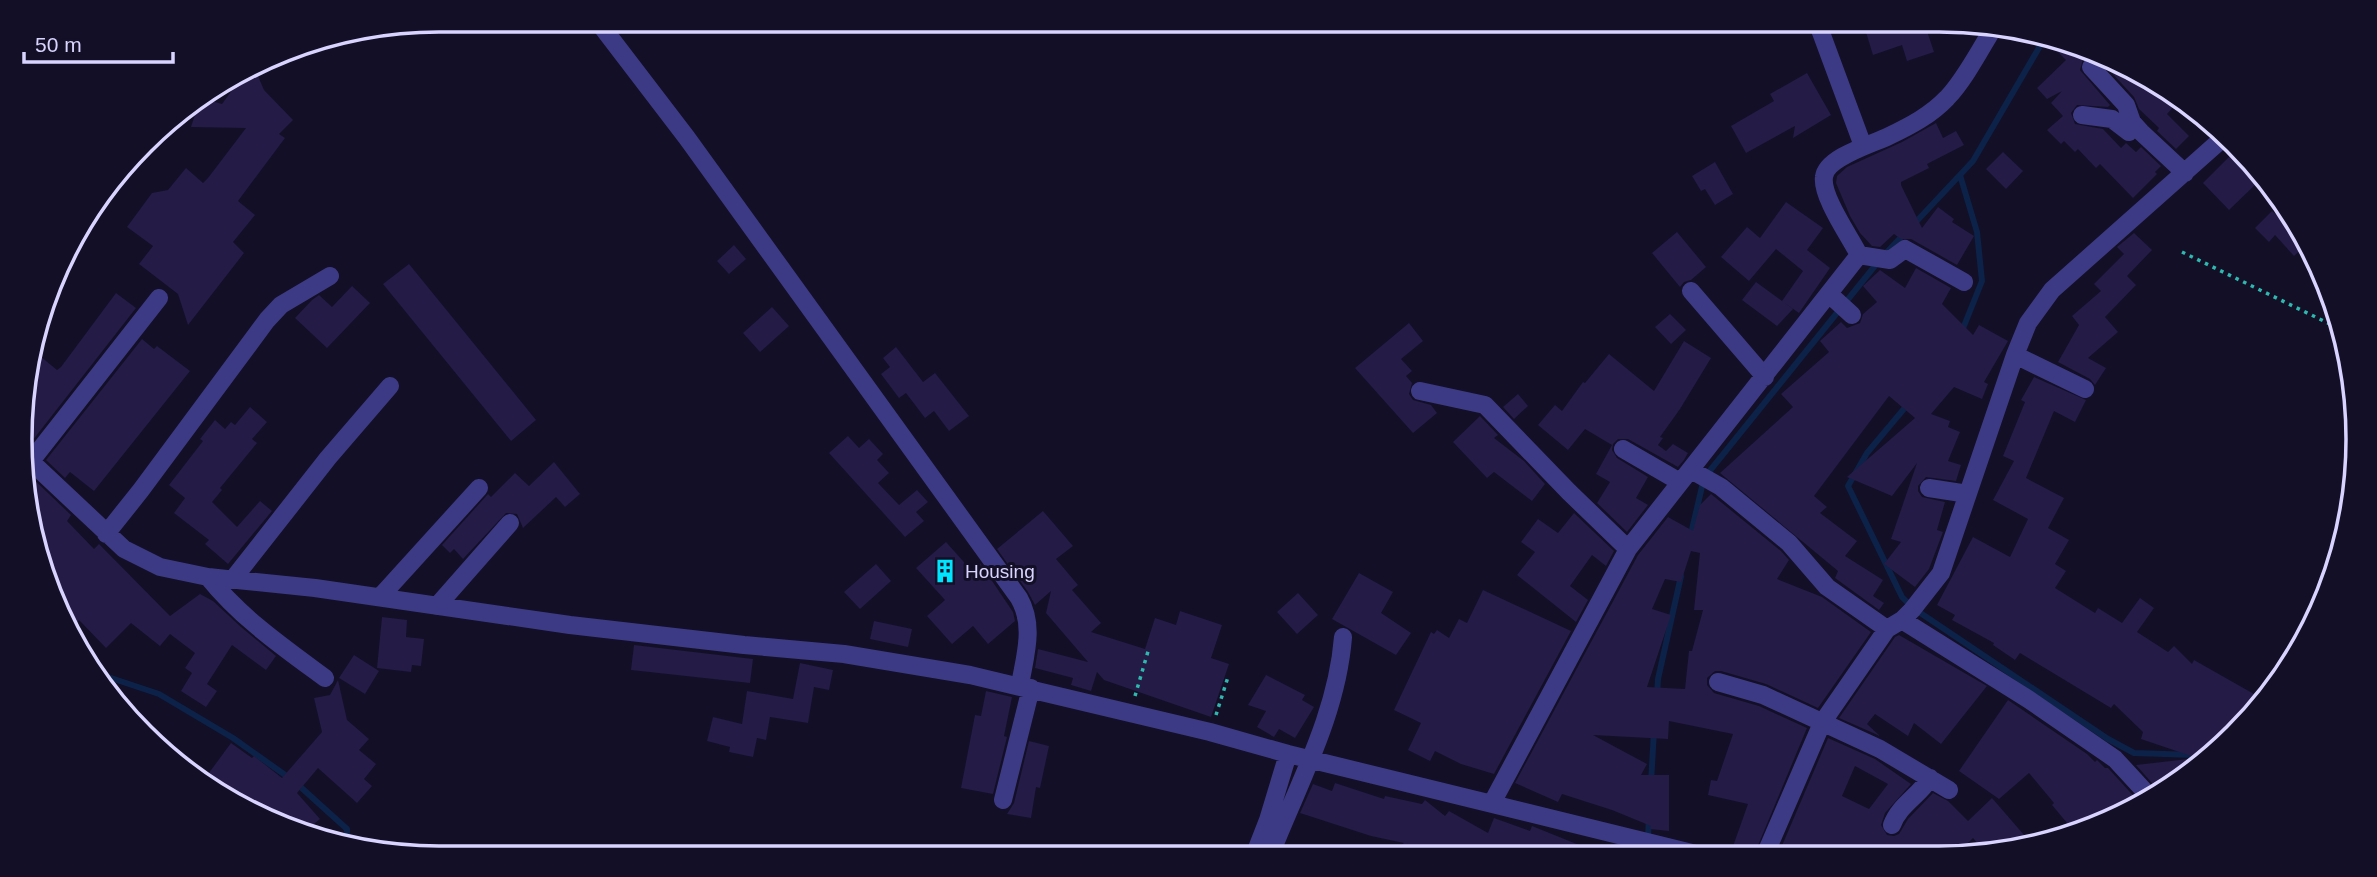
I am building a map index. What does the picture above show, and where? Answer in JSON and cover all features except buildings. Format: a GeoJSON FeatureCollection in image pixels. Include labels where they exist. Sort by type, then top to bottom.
{"type":"FeatureCollection","features":[{"type":"Feature","properties":{"kind":"street"},"geometry":{"type":"LineString","coordinates":[[606,32],[687,138],[1026,611],[1029,622],[1026,687],[1003,800]]}},
{"type":"Feature","properties":{"kind":"street"},"geometry":{"type":"LineString","coordinates":[[1821,32],[1863,146]]}},
{"type":"Feature","properties":{"kind":"street"},"geometry":{"type":"LineString","coordinates":[[1874,257],[1825,191],[1824,177],[1828,166],[1863,146],[1887,138],[1924,118],[1948,97],[1989,35]]}},
{"type":"Feature","properties":{"kind":"street"},"geometry":{"type":"LineString","coordinates":[[2091,67],[2126,106],[2130,131]]}},
{"type":"Feature","properties":{"kind":"street"},"geometry":{"type":"LineString","coordinates":[[2082,115],[2112,119],[2185,173]]}},
{"type":"Feature","properties":{"kind":"street"},"geometry":{"type":"LineString","coordinates":[[1769,846],[1822,723],[1941,573],[2028,323],[2052,290],[2218,143]]}},
{"type":"Feature","properties":{"kind":"street"},"geometry":{"type":"LineString","coordinates":[[1492,803],[1628,549],[1690,476],[1765,377],[1840,304],[1874,257],[1905,248],[1964,282]]}},
{"type":"Feature","properties":{"kind":"street"},"geometry":{"type":"LineString","coordinates":[[106,534],[267,320],[281,305],[331,276]]}},
{"type":"Feature","properties":{"kind":"street"},"geometry":{"type":"LineString","coordinates":[[1691,291],[1765,377]]}},
{"type":"Feature","properties":{"kind":"street"},"geometry":{"type":"LineString","coordinates":[[32,454],[159,299]]}},
{"type":"Feature","properties":{"kind":"street"},"geometry":{"type":"LineString","coordinates":[[2015,355],[2085,389]]}},
{"type":"Feature","properties":{"kind":"street"},"geometry":{"type":"LineString","coordinates":[[233,579],[328,458],[390,386]]}},
{"type":"Feature","properties":{"kind":"street"},"geometry":{"type":"LineString","coordinates":[[1420,391],[1485,405],[1628,549]]}},
{"type":"Feature","properties":{"kind":"street"},"geometry":{"type":"LineString","coordinates":[[1623,449],[1721,486],[1789,543],[1828,587],[1906,614],[2115,759],[2144,790]]}},
{"type":"Feature","properties":{"kind":"street"},"geometry":{"type":"LineString","coordinates":[[32,463],[106,534],[142,560],[160,567],[208,577],[380,597],[654,635],[844,654],[1026,687],[1665,846]]}},
{"type":"Feature","properties":{"kind":"street"},"geometry":{"type":"LineString","coordinates":[[380,597],[479,488]]}},
{"type":"Feature","properties":{"kind":"street"},"geometry":{"type":"LineString","coordinates":[[1929,488],[1968,494]]}},
{"type":"Feature","properties":{"kind":"street"},"geometry":{"type":"LineString","coordinates":[[437,606],[510,523]]}},
{"type":"Feature","properties":{"kind":"street"},"geometry":{"type":"LineString","coordinates":[[208,577],[248,620],[324,678]]}},
{"type":"Feature","properties":{"kind":"street"},"geometry":{"type":"LineString","coordinates":[[1274,846],[1336,689],[1343,637]]}},
{"type":"Feature","properties":{"kind":"street"},"geometry":{"type":"LineString","coordinates":[[1718,682],[1763,695],[1880,749],[1949,790]]}},
{"type":"Feature","properties":{"kind":"street"},"geometry":{"type":"LineString","coordinates":[[1258,846],[1288,754]]}},
{"type":"Feature","properties":{"kind":"street"},"geometry":{"type":"LineString","coordinates":[[1892,825],[1906,803],[1923,789],[1930,778]]}},
{"type":"Feature","properties":{"kind":"path"},"geometry":{"type":"LineString","coordinates":[[2182,252],[2329,324]]}},
{"type":"Feature","properties":{"kind":"path"},"geometry":{"type":"LineString","coordinates":[[1129,714],[1149,648]]}},
{"type":"Feature","properties":{"kind":"path"},"geometry":{"type":"LineString","coordinates":[[1210,732],[1228,677]]}},
{"type":"Feature","properties":{"kind":"waterway"},"geometry":{"type":"LineString","coordinates":[[1914,224],[1973,161],[2041,44]]}},
{"type":"Feature","properties":{"kind":"waterway"},"geometry":{"type":"LineString","coordinates":[[1960,175],[1977,232],[1982,281],[1962,331]]}},
{"type":"Feature","properties":{"kind":"waterway"},"geometry":{"type":"LineString","coordinates":[[1885,254],[1904,234]]}},
{"type":"Feature","properties":{"kind":"waterway"},"geometry":{"type":"LineString","coordinates":[[1690,538],[1704,478],[1878,262]]}},
{"type":"Feature","properties":{"kind":"waterway"},"geometry":{"type":"LineString","coordinates":[[1908,404],[1867,453],[1848,486],[1902,597],[1913,608],[2108,739],[2134,753],[2193,755]]}},
{"type":"Feature","properties":{"kind":"waterway"},"geometry":{"type":"LineString","coordinates":[[1657,696],[1658,679],[1681,576]]}},
{"type":"Feature","properties":{"kind":"waterway"},"geometry":{"type":"LineString","coordinates":[[110,678],[159,694],[233,738],[295,782],[347,829],[347,835]]}},
{"type":"Feature","properties":{"kind":"waterway"},"geometry":{"type":"LineString","coordinates":[[1651,783],[1654,731]]}},
{"type":"Feature","properties":{"kind":"waterway"},"geometry":{"type":"LineString","coordinates":[[1647,846],[1649,818]]}},
{"type":"Feature","properties":{"kind":"place","name":"Housing"},"geometry":{"type":"Point","coordinates":[945,571]}}]}
